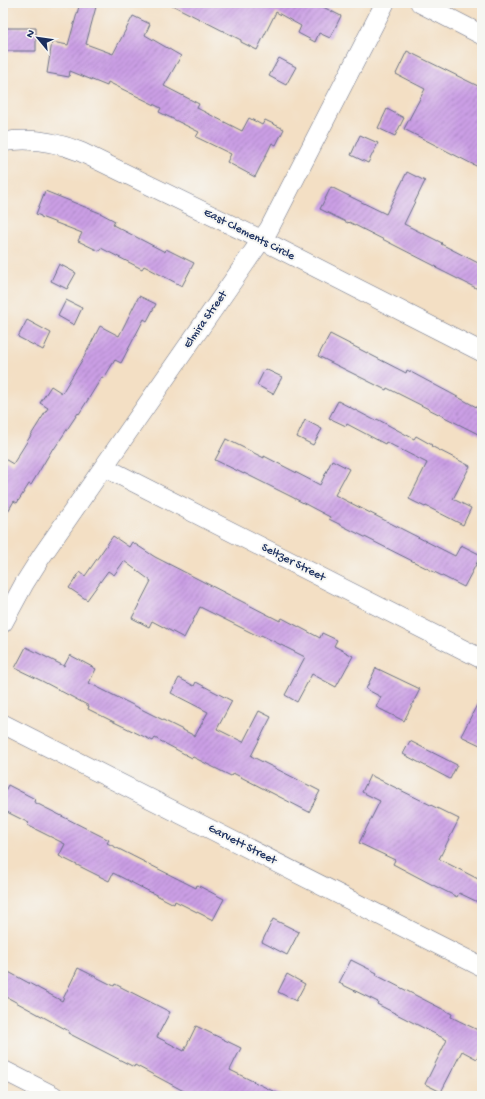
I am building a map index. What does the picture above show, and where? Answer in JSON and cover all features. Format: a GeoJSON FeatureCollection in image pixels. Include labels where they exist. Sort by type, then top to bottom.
{"type":"FeatureCollection","features":[{"type":"Feature","properties":{"kind":"street","name":"Elmira Street"},"geometry":{"type":"LineString","coordinates":[[3,623],[24,584],[41,557],[274,221],[385,3]]}},
{"type":"Feature","properties":{"kind":"street"},"geometry":{"type":"LineString","coordinates":[[420,3],[482,35]]}},
{"type":"Feature","properties":{"kind":"street","name":"East Clements Circle"},"geometry":{"type":"LineString","coordinates":[[6,141],[20,140],[48,142],[81,152],[262,240],[482,352]]}},
{"type":"Feature","properties":{"kind":"street","name":"Seltzer Street"},"geometry":{"type":"LineString","coordinates":[[104,467],[482,659]]}},
{"type":"Feature","properties":{"kind":"street","name":"Garvett Street"},"geometry":{"type":"LineString","coordinates":[[3,724],[482,967]]}},
{"type":"Feature","properties":{"kind":"street"},"geometry":{"type":"LineString","coordinates":[[3,1070],[54,1096]]}},
{"type":"Feature","properties":{"kind":"building"},"geometry":{"type":"Polygon","coordinates":[[[80,3],[97,3],[86,44],[113,54],[133,16],[150,24],[145,35],[181,56],[164,86],[199,104],[197,108],[242,131],[249,118],[262,125],[265,120],[284,129],[276,145],[272,143],[255,177],[227,162],[231,154],[196,137],[199,132],[159,112],[161,108],[108,82],[107,86],[70,71],[69,77],[47,73],[52,42],[68,45],[80,3]]]}},
{"type":"Feature","properties":{"kind":"building"},"geometry":{"type":"Polygon","coordinates":[[[168,3],[315,3],[341,16],[330,38],[319,33],[315,42],[298,33],[301,26],[276,12],[257,50],[241,42],[241,40],[168,3]]]}},
{"type":"Feature","properties":{"kind":"building"},"geometry":{"type":"Polygon","coordinates":[[[4,28],[36,28],[36,51],[5,51],[4,28]]]}},
{"type":"Feature","properties":{"kind":"building"},"geometry":{"type":"Polygon","coordinates":[[[407,51],[482,88],[482,169],[404,129],[425,89],[396,74],[407,51]]]}},
{"type":"Feature","properties":{"kind":"building"},"geometry":{"type":"Polygon","coordinates":[[[279,58],[296,67],[286,85],[269,76],[279,58]]]}},
{"type":"Feature","properties":{"kind":"building"},"geometry":{"type":"Polygon","coordinates":[[[387,109],[404,118],[395,136],[378,128],[387,109]]]}},
{"type":"Feature","properties":{"kind":"building"},"geometry":{"type":"Polygon","coordinates":[[[360,135],[378,143],[368,163],[351,155],[360,135]]]}},
{"type":"Feature","properties":{"kind":"building"},"geometry":{"type":"Polygon","coordinates":[[[407,172],[425,181],[404,224],[482,265],[482,291],[349,222],[348,223],[320,209],[331,187],[386,214],[407,172]]]}},
{"type":"Feature","properties":{"kind":"building"},"geometry":{"type":"Polygon","coordinates":[[[45,191],[100,213],[115,221],[113,225],[165,252],[166,249],[194,263],[182,286],[144,266],[142,269],[101,248],[99,251],[78,241],[82,233],[36,214],[45,191]]]}},
{"type":"Feature","properties":{"kind":"building"},"geometry":{"type":"Polygon","coordinates":[[[59,264],[76,273],[67,289],[51,281],[59,264]]]}},
{"type":"Feature","properties":{"kind":"building"},"geometry":{"type":"Polygon","coordinates":[[[139,296],[156,304],[147,321],[144,319],[121,363],[115,360],[104,378],[102,377],[79,414],[78,413],[54,449],[53,448],[31,485],[29,484],[17,503],[14,501],[3,520],[3,458],[13,464],[48,408],[40,403],[51,386],[62,393],[84,357],[100,326],[119,336],[139,296]]]}},
{"type":"Feature","properties":{"kind":"building"},"geometry":{"type":"Polygon","coordinates":[[[66,300],[82,308],[74,325],[58,316],[66,300]]]}},
{"type":"Feature","properties":{"kind":"building"},"geometry":{"type":"Polygon","coordinates":[[[27,320],[51,333],[43,350],[18,337],[27,320]]]}},
{"type":"Feature","properties":{"kind":"building"},"geometry":{"type":"Polygon","coordinates":[[[330,334],[406,373],[407,370],[482,410],[482,436],[387,388],[386,390],[318,356],[330,334]]]}},
{"type":"Feature","properties":{"kind":"building"},"geometry":{"type":"Polygon","coordinates":[[[265,369],[282,377],[273,394],[257,385],[265,369]]]}},
{"type":"Feature","properties":{"kind":"building"},"geometry":{"type":"Polygon","coordinates":[[[338,401],[376,421],[377,419],[414,439],[416,436],[432,445],[431,446],[470,466],[453,499],[471,508],[463,525],[409,499],[427,463],[386,442],[385,444],[347,424],[346,426],[329,418],[338,401]]]}},
{"type":"Feature","properties":{"kind":"building"},"geometry":{"type":"Polygon","coordinates":[[[305,420],[322,429],[313,445],[297,437],[305,420]]]}},
{"type":"Feature","properties":{"kind":"building"},"geometry":{"type":"Polygon","coordinates":[[[226,439],[264,458],[264,456],[320,485],[332,460],[349,469],[335,495],[455,556],[461,545],[481,555],[464,587],[329,519],[330,517],[292,497],[215,460],[226,439]]]}},
{"type":"Feature","properties":{"kind":"building"},"geometry":{"type":"Polygon","coordinates":[[[113,536],[129,547],[132,542],[155,557],[280,621],[282,618],[320,638],[322,633],[337,640],[334,646],[353,656],[336,687],[312,674],[297,702],[285,695],[305,657],[261,635],[260,637],[200,607],[184,638],[152,621],[149,627],[132,618],[151,581],[124,561],[114,575],[108,571],[87,600],[69,588],[80,572],[85,576],[113,536]]]}},
{"type":"Feature","properties":{"kind":"building"},"geometry":{"type":"Polygon","coordinates":[[[26,647],[64,666],[70,655],[96,669],[89,683],[195,736],[208,712],[171,693],[179,678],[194,686],[196,682],[232,701],[217,729],[243,742],[259,711],[271,717],[251,756],[320,791],[309,812],[233,773],[231,776],[193,757],[192,758],[155,738],[153,741],[114,722],[88,709],[89,706],[15,668],[26,647]]]}},
{"type":"Feature","properties":{"kind":"building"},"geometry":{"type":"Polygon","coordinates":[[[376,668],[420,689],[404,721],[376,707],[381,697],[366,689],[376,668]]]}},
{"type":"Feature","properties":{"kind":"building"},"geometry":{"type":"Polygon","coordinates":[[[482,695],[482,746],[461,736],[482,695]]]}},
{"type":"Feature","properties":{"kind":"building"},"geometry":{"type":"Polygon","coordinates":[[[410,741],[457,765],[450,779],[403,754],[410,741]]]}},
{"type":"Feature","properties":{"kind":"building"},"geometry":{"type":"Polygon","coordinates":[[[370,775],[459,819],[439,859],[482,881],[482,904],[459,893],[457,897],[393,864],[395,860],[359,843],[380,801],[362,792],[370,775]]]}},
{"type":"Feature","properties":{"kind":"building"},"geometry":{"type":"Polygon","coordinates":[[[8,785],[35,799],[34,802],[109,840],[107,843],[196,888],[197,885],[224,899],[213,920],[175,901],[174,904],[113,873],[109,881],[59,856],[65,844],[27,825],[29,823],[3,810],[3,795],[8,785]]]}},
{"type":"Feature","properties":{"kind":"building"},"geometry":{"type":"Polygon","coordinates":[[[273,919],[299,932],[287,955],[262,942],[273,919]]]}},
{"type":"Feature","properties":{"kind":"building"},"geometry":{"type":"Polygon","coordinates":[[[351,960],[377,973],[376,975],[452,1014],[451,1017],[482,1032],[482,1049],[477,1059],[462,1051],[441,1092],[425,1084],[447,1040],[377,1004],[378,1002],[339,983],[351,960]]]}},
{"type":"Feature","properties":{"kind":"building"},"geometry":{"type":"Polygon","coordinates":[[[78,968],[114,986],[115,984],[170,1012],[157,1037],[184,1051],[196,1026],[241,1048],[230,1070],[283,1096],[193,1096],[135,1065],[134,1067],[68,1033],[69,1031],[3,995],[3,969],[62,1001],[78,968]]]}},
{"type":"Feature","properties":{"kind":"building"},"geometry":{"type":"Polygon","coordinates":[[[287,974],[305,984],[296,1001],[278,992],[287,974]]]}}]}
